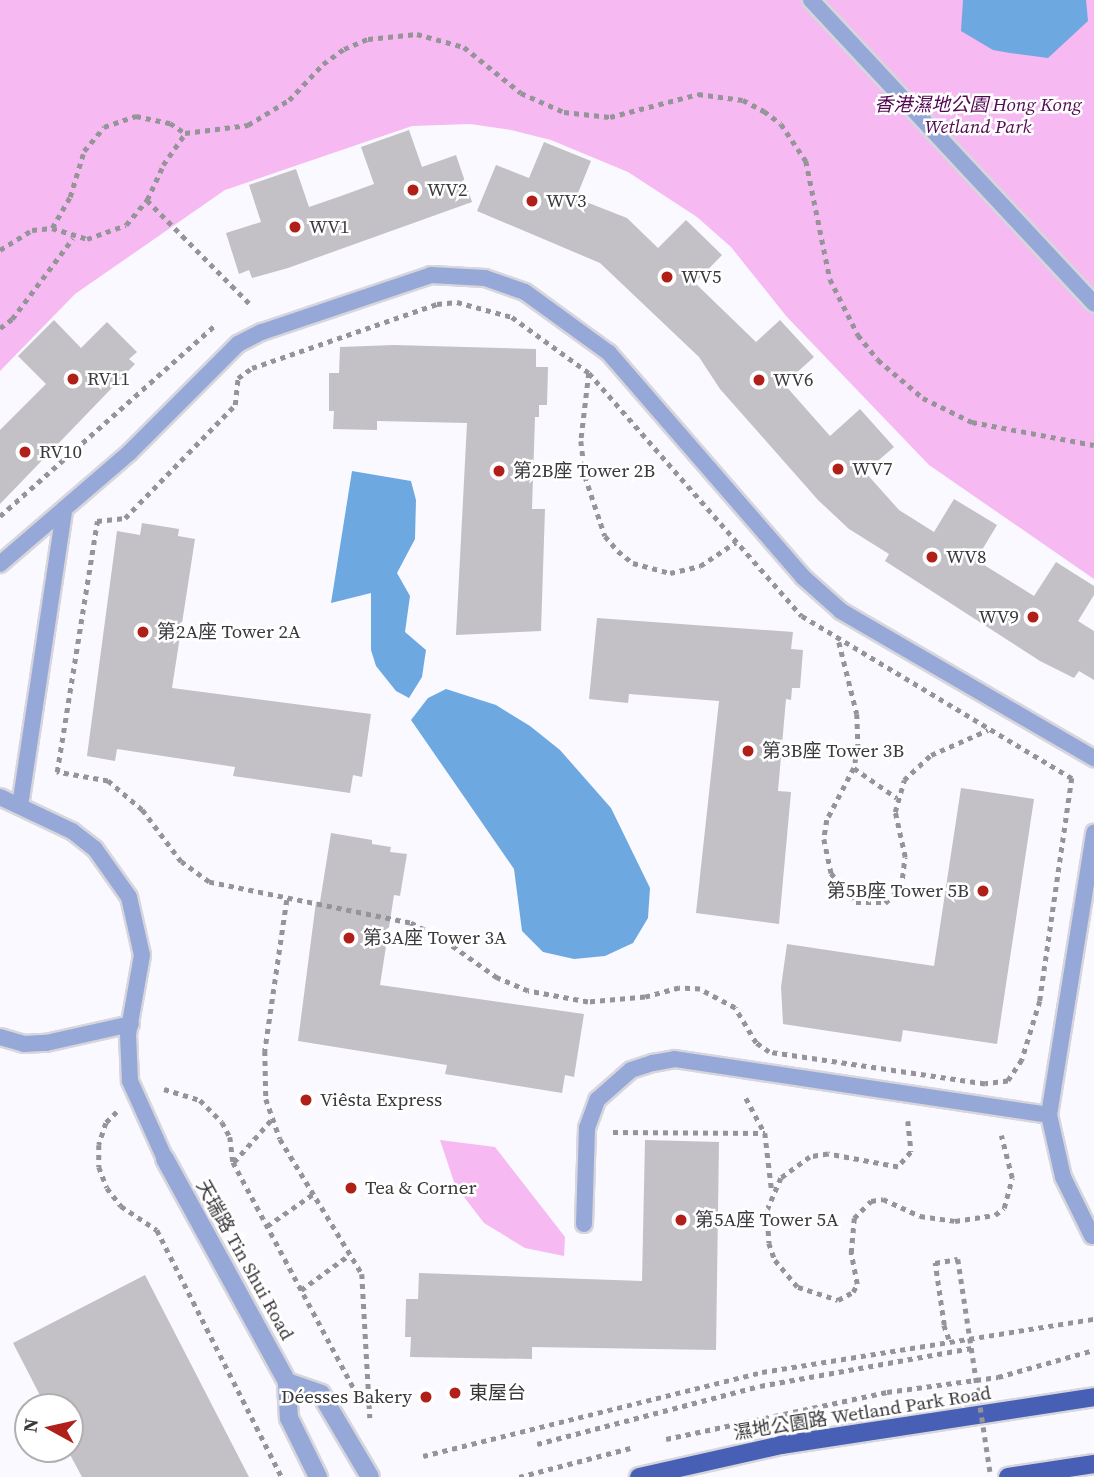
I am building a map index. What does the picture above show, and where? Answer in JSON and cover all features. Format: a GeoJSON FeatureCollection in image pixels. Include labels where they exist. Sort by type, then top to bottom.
{"type":"FeatureCollection","features":[{"type":"Feature","properties":{"kind":"main road","name":"濕地公園路 Wetland Park Road"},"geometry":{"type":"LineString","coordinates":[[639,1477],[781,1445],[1094,1397]]}},
{"type":"Feature","properties":{"kind":"main road"},"geometry":{"type":"LineString","coordinates":[[1007,1477],[1094,1464]]}},
{"type":"Feature","properties":{"kind":"street","name":"天瑞路 Tin Shui Road"},"geometry":{"type":"LineString","coordinates":[[165,1159],[288,1382],[289,1418],[318,1477]]}},
{"type":"Feature","properties":{"kind":"street"},"geometry":{"type":"LineString","coordinates":[[288,1382],[321,1394],[370,1477]]}},
{"type":"Feature","properties":{"kind":"lane"},"geometry":{"type":"LineString","coordinates":[[811,0],[1094,304]]}},
{"type":"Feature","properties":{"kind":"lane"},"geometry":{"type":"LineString","coordinates":[[0,564],[64,512],[237,344],[262,331],[431,275],[485,278],[534,298],[608,353],[803,577],[841,611],[1094,758]]}},
{"type":"Feature","properties":{"kind":"lane"},"geometry":{"type":"LineString","coordinates":[[20,806],[64,512]]}},
{"type":"Feature","properties":{"kind":"lane"},"geometry":{"type":"LineString","coordinates":[[0,797],[72,831],[95,849],[129,897],[142,955],[127,1058],[134,1097],[165,1159]]}},
{"type":"Feature","properties":{"kind":"lane"},"geometry":{"type":"LineString","coordinates":[[1092,1236],[1063,1177],[1049,1115],[1094,833]]}},
{"type":"Feature","properties":{"kind":"lane"},"geometry":{"type":"LineString","coordinates":[[0,1037],[24,1044],[46,1043],[131,1024]]}},
{"type":"Feature","properties":{"kind":"lane"},"geometry":{"type":"LineString","coordinates":[[584,1224],[587,1128],[597,1100],[631,1070],[653,1063],[675,1059],[1049,1115]]}},
{"type":"Feature","properties":{"kind":"path"},"geometry":{"type":"LineString","coordinates":[[52,229],[70,197],[84,151],[104,127],[136,116],[153,117],[185,133],[248,125],[289,100],[344,49],[393,34],[417,34],[464,47],[521,93],[576,114],[633,114],[698,94],[743,100],[781,124],[806,161],[830,279],[858,335],[878,360],[923,398],[972,422],[1094,445]]}},
{"type":"Feature","properties":{"kind":"path"},"geometry":{"type":"LineString","coordinates":[[0,250],[33,230],[52,229],[73,239],[114,231],[136,216],[147,200],[163,165],[185,133]]}},
{"type":"Feature","properties":{"kind":"path"},"geometry":{"type":"LineString","coordinates":[[147,200],[252,306]]}},
{"type":"Feature","properties":{"kind":"path"},"geometry":{"type":"LineString","coordinates":[[0,328],[12,319],[73,239]]}},
{"type":"Feature","properties":{"kind":"path"},"geometry":{"type":"LineString","coordinates":[[243,310],[261,303]]}},
{"type":"Feature","properties":{"kind":"path"},"geometry":{"type":"LineString","coordinates":[[436,304],[480,305],[512,317],[589,373],[736,542],[803,616],[839,642],[1072,778],[1040,1001],[1017,1071],[997,1085],[769,1052],[756,1043],[736,1008],[700,989],[679,988],[645,997],[588,1002],[528,991],[497,978],[442,939],[410,923],[287,901],[209,883],[181,862],[142,810],[108,781],[57,772],[97,521],[125,518],[235,405],[238,378],[252,368],[436,304]]}},
{"type":"Feature","properties":{"kind":"path"},"geometry":{"type":"LineString","coordinates":[[0,516],[223,320]]}},
{"type":"Feature","properties":{"kind":"path"},"geometry":{"type":"LineString","coordinates":[[589,373],[581,441],[585,475],[605,536],[618,551],[642,566],[670,573],[700,566],[736,542]]}},
{"type":"Feature","properties":{"kind":"path"},"geometry":{"type":"LineString","coordinates":[[839,642],[859,731],[854,768],[827,820],[824,839],[831,873],[856,903],[885,903],[901,888],[905,857],[895,827],[897,798],[916,765],[989,730]]}},
{"type":"Feature","properties":{"kind":"path"},"geometry":{"type":"LineString","coordinates":[[854,768],[897,798]]}},
{"type":"Feature","properties":{"kind":"path"},"geometry":{"type":"LineString","coordinates":[[282,1477],[157,1230],[121,1206],[107,1188],[99,1167],[99,1145],[111,1117],[134,1097],[170,1089],[200,1100],[230,1138],[233,1162],[370,1418],[362,1274],[271,1120],[263,1075],[287,901]]}},
{"type":"Feature","properties":{"kind":"path"},"geometry":{"type":"LineString","coordinates":[[734,1096],[760,1100]]}},
{"type":"Feature","properties":{"kind":"path"},"geometry":{"type":"LineString","coordinates":[[746,1098],[765,1133],[772,1193],[768,1234],[775,1260],[785,1275],[814,1295],[846,1298],[857,1284],[851,1253],[854,1218],[871,1201],[883,1199],[920,1216],[955,1221],[985,1217],[1004,1208],[1012,1178],[1000,1134],[987,1132]]}},
{"type":"Feature","properties":{"kind":"path"},"geometry":{"type":"LineString","coordinates":[[108,1106],[111,1117]]}},
{"type":"Feature","properties":{"kind":"path"},"geometry":{"type":"LineString","coordinates":[[894,1119],[921,1122]]}},
{"type":"Feature","properties":{"kind":"path"},"geometry":{"type":"LineString","coordinates":[[233,1162],[271,1120]]}},
{"type":"Feature","properties":{"kind":"path"},"geometry":{"type":"LineString","coordinates":[[772,1193],[781,1178],[810,1157],[845,1154],[878,1166],[898,1167],[911,1152],[907,1121]]}},
{"type":"Feature","properties":{"kind":"path"},"geometry":{"type":"LineString","coordinates":[[612,1146],[617,1122]]}},
{"type":"Feature","properties":{"kind":"path"},"geometry":{"type":"LineString","coordinates":[[613,1132],[765,1133]]}},
{"type":"Feature","properties":{"kind":"path"},"geometry":{"type":"LineString","coordinates":[[267,1226],[313,1194]]}},
{"type":"Feature","properties":{"kind":"path"},"geometry":{"type":"LineString","coordinates":[[301,1290],[349,1255]]}},
{"type":"Feature","properties":{"kind":"path"},"geometry":{"type":"LineString","coordinates":[[949,1339],[944,1325],[935,1263],[958,1259],[991,1477]]}},
{"type":"Feature","properties":{"kind":"path"},"geometry":{"type":"LineString","coordinates":[[423,1456],[762,1372],[949,1339],[1094,1319]]}},
{"type":"Feature","properties":{"kind":"path"},"geometry":{"type":"LineString","coordinates":[[537,1444],[760,1386],[971,1348]]}},
{"type":"Feature","properties":{"kind":"green space","name":"香港濕地公園 Hong Kong Wetland Park"},"geometry":{"type":"Polygon","coordinates":[[[0,0],[1094,0],[1094,579],[929,465],[787,317],[731,247],[697,217],[628,172],[551,140],[511,130],[470,124],[412,126],[225,190],[75,294],[0,371],[0,0]]]}},
{"type":"Feature","properties":{"kind":"green space"},"geometry":{"type":"Polygon","coordinates":[[[440,1140],[495,1147],[565,1237],[564,1256],[525,1248],[484,1223],[455,1185],[440,1140]]]}},
{"type":"Feature","properties":{"kind":"water"},"geometry":{"type":"Polygon","coordinates":[[[963,0],[1086,0],[1088,21],[1048,58],[1010,53],[993,50],[961,31],[963,0]]]}},
{"type":"Feature","properties":{"kind":"water"},"geometry":{"type":"Polygon","coordinates":[[[352,471],[411,481],[416,500],[415,539],[397,573],[410,596],[405,632],[426,650],[422,677],[409,698],[396,691],[376,666],[371,650],[371,593],[331,603],[352,471]]]}},
{"type":"Feature","properties":{"kind":"water"},"geometry":{"type":"Polygon","coordinates":[[[446,689],[496,705],[530,726],[560,750],[611,808],[650,888],[648,918],[633,943],[605,956],[574,959],[543,952],[522,931],[514,869],[411,720],[428,698],[446,689]]]}},
{"type":"Feature","properties":{"kind":"building"},"geometry":{"type":"Polygon","coordinates":[[[409,130],[422,167],[456,155],[472,202],[288,268],[252,278],[249,270],[239,274],[226,233],[261,222],[249,185],[296,169],[309,207],[374,184],[361,147],[409,130]]]}},
{"type":"Feature","properties":{"kind":"building"},"geometry":{"type":"Polygon","coordinates":[[[544,142],[591,161],[576,198],[627,218],[658,248],[686,220],[722,255],[695,283],[756,342],[780,320],[814,357],[784,384],[830,436],[860,409],[894,447],[865,472],[899,510],[934,532],[954,499],[997,525],[976,560],[1034,596],[1056,562],[1094,586],[1094,595],[1078,621],[1094,631],[1094,680],[1079,671],[1074,678],[1040,661],[885,561],[889,554],[849,529],[818,500],[720,389],[699,357],[600,263],[477,211],[496,165],[529,178],[544,142]]]}},
{"type":"Feature","properties":{"kind":"building","name":"RV11"},"geometry":{"type":"Polygon","coordinates":[[[54,320],[81,348],[107,322],[137,352],[129,359],[135,364],[0,504],[0,430],[46,384],[18,356],[54,320]]]}},
{"type":"Feature","properties":{"kind":"building","name":"第2B座 Tower 2B"},"geometry":{"type":"Polygon","coordinates":[[[394,345],[536,349],[536,367],[548,367],[547,405],[539,405],[539,417],[535,417],[532,509],[545,509],[541,631],[456,635],[467,423],[377,421],[377,430],[333,429],[334,411],[329,411],[329,373],[339,373],[340,347],[394,345]]]}},
{"type":"Feature","properties":{"kind":"building","name":"第2A座 Tower 2A"},"geometry":{"type":"Polygon","coordinates":[[[142,523],[179,529],[178,536],[195,539],[172,688],[371,714],[362,777],[353,775],[350,793],[233,776],[235,767],[117,749],[115,761],[87,756],[117,531],[140,535],[142,523]]]}},
{"type":"Feature","properties":{"kind":"building","name":"第3B座 Tower 3B"},"geometry":{"type":"Polygon","coordinates":[[[597,618],[793,632],[791,649],[803,650],[800,688],[792,688],[791,700],[786,699],[778,791],[791,792],[779,924],[696,913],[719,701],[629,694],[628,703],[589,699],[597,618]]]}},
{"type":"Feature","properties":{"kind":"building","name":"第5B座 Tower 5B"},"geometry":{"type":"Polygon","coordinates":[[[961,788],[1034,799],[997,1044],[903,1030],[901,1042],[783,1024],[781,987],[787,944],[934,966],[961,788]]]}},
{"type":"Feature","properties":{"kind":"building","name":"第3A座 Tower 3A"},"geometry":{"type":"Polygon","coordinates":[[[331,833],[372,840],[372,844],[391,847],[390,852],[407,854],[400,896],[394,895],[380,985],[584,1014],[574,1077],[565,1075],[562,1093],[445,1074],[447,1065],[298,1041],[316,902],[320,902],[331,833]]]}},
{"type":"Feature","properties":{"kind":"building","name":"第5A座 Tower 5A"},"geometry":{"type":"Polygon","coordinates":[[[645,1140],[719,1142],[716,1350],[532,1347],[532,1359],[410,1357],[411,1337],[405,1337],[406,1299],[418,1299],[419,1273],[642,1281],[645,1140]]]}},
{"type":"Feature","properties":{"kind":"building"},"geometry":{"type":"Polygon","coordinates":[[[145,1275],[249,1477],[82,1477],[74,1463],[84,1463],[84,1393],[39,1393],[13,1343],[145,1275]]]}},
{"type":"Feature","properties":{"kind":"place","name":"WV2"},"geometry":{"type":"Point","coordinates":[413,190]}},
{"type":"Feature","properties":{"kind":"place","name":"WV3"},"geometry":{"type":"Point","coordinates":[532,201]}},
{"type":"Feature","properties":{"kind":"place","name":"WV1"},"geometry":{"type":"Point","coordinates":[295,227]}},
{"type":"Feature","properties":{"kind":"place","name":"WV5"},"geometry":{"type":"Point","coordinates":[667,277]}},
{"type":"Feature","properties":{"kind":"place","name":"RV11"},"geometry":{"type":"Point","coordinates":[73,379]}},
{"type":"Feature","properties":{"kind":"place","name":"WV6"},"geometry":{"type":"Point","coordinates":[759,380]}},
{"type":"Feature","properties":{"kind":"place","name":"RV10"},"geometry":{"type":"Point","coordinates":[25,452]}},
{"type":"Feature","properties":{"kind":"place","name":"WV7"},"geometry":{"type":"Point","coordinates":[838,469]}},
{"type":"Feature","properties":{"kind":"place","name":"第2B座 Tower 2B"},"geometry":{"type":"Point","coordinates":[499,471]}},
{"type":"Feature","properties":{"kind":"place","name":"WV8"},"geometry":{"type":"Point","coordinates":[932,557]}},
{"type":"Feature","properties":{"kind":"place","name":"WV9"},"geometry":{"type":"Point","coordinates":[1033,617]}},
{"type":"Feature","properties":{"kind":"place","name":"第2A座 Tower 2A"},"geometry":{"type":"Point","coordinates":[143,632]}},
{"type":"Feature","properties":{"kind":"place","name":"第3B座 Tower 3B"},"geometry":{"type":"Point","coordinates":[748,751]}},
{"type":"Feature","properties":{"kind":"place","name":"第5B座 Tower 5B"},"geometry":{"type":"Point","coordinates":[983,891]}},
{"type":"Feature","properties":{"kind":"place","name":"第3A座 Tower 3A"},"geometry":{"type":"Point","coordinates":[349,938]}},
{"type":"Feature","properties":{"kind":"place","name":"Viêsta Express"},"geometry":{"type":"Point","coordinates":[306,1100]}},
{"type":"Feature","properties":{"kind":"place","name":"Tea & Corner"},"geometry":{"type":"Point","coordinates":[351,1188]}},
{"type":"Feature","properties":{"kind":"place","name":"第5A座 Tower 5A"},"geometry":{"type":"Point","coordinates":[681,1220]}},
{"type":"Feature","properties":{"kind":"place","name":"東屋台"},"geometry":{"type":"Point","coordinates":[455,1393]}},
{"type":"Feature","properties":{"kind":"place","name":"Déesses Bakery"},"geometry":{"type":"Point","coordinates":[426,1397]}}]}
